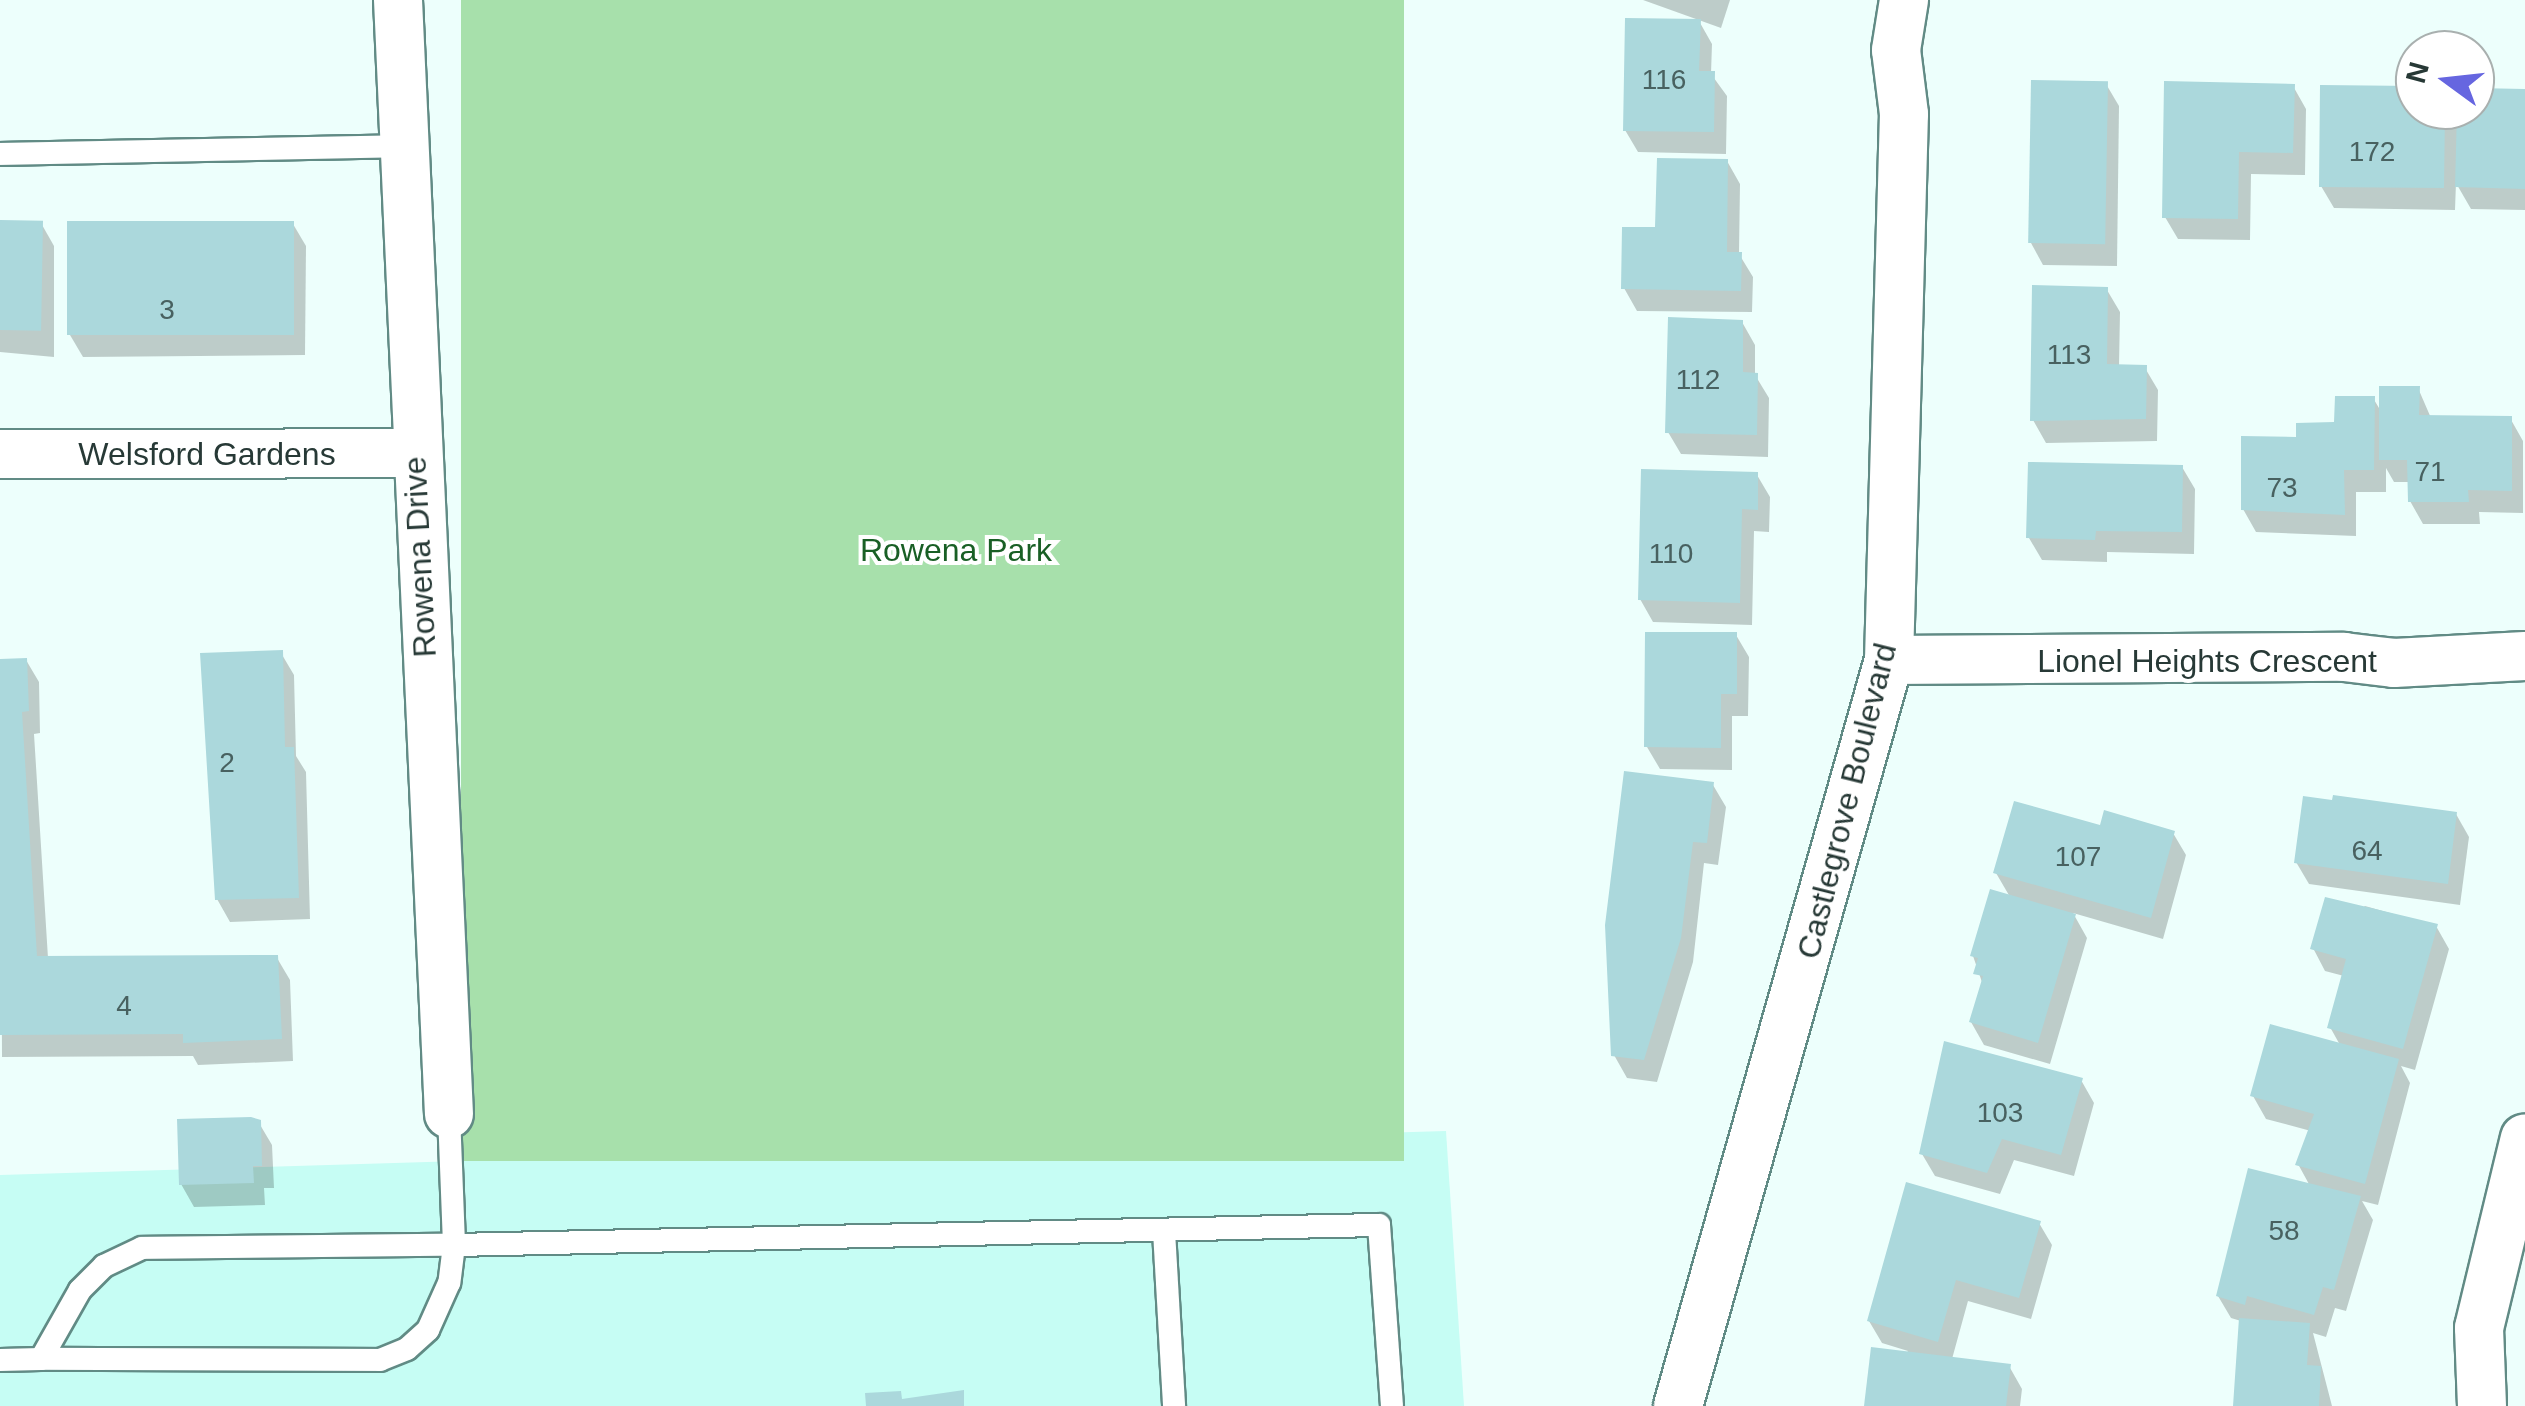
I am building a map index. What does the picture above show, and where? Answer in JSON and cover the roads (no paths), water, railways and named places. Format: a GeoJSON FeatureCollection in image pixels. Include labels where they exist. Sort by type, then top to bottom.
{"type":"FeatureCollection","features":[{"type":"Feature","properties":{"kind":"street","name":"Rowena Drive"},"geometry":{"type":"LineString","coordinates":[[398,0],[414,453],[449,1114]]}},
{"type":"Feature","properties":{"kind":"street","name":"Castlegrove Boulevard"},"geometry":{"type":"LineString","coordinates":[[1678,1406],[1888,660],[1904,114],[1896,50],[1904,0]]}},
{"type":"Feature","properties":{"kind":"street","name":"Welsford Gardens"},"geometry":{"type":"LineString","coordinates":[[0,454],[414,453]]}},
{"type":"Feature","properties":{"kind":"street","name":"Lionel Heights Crescent"},"geometry":{"type":"LineString","coordinates":[[1888,660],[2344,657],[2394,663],[2525,656]]}},
{"type":"Feature","properties":{"kind":"street"},"geometry":{"type":"LineString","coordinates":[[2482,1406],[2479,1328],[2525,1138]]}},
{"type":"Feature","properties":{"kind":"lane"},"geometry":{"type":"LineString","coordinates":[[0,154],[402,146]]}},
{"type":"Feature","properties":{"kind":"lane"},"geometry":{"type":"LineString","coordinates":[[0,1360],[380,1360],[414,1345],[428,1330],[449,1282],[454,1245],[449,1114]]}},
{"type":"Feature","properties":{"kind":"lane"},"geometry":{"type":"LineString","coordinates":[[41,1359],[80,1290],[104,1266],[142,1248],[454,1245],[1380,1224],[1392,1406]]}},
{"type":"Feature","properties":{"kind":"lane"},"geometry":{"type":"LineString","coordinates":[[1164,1230],[1174,1406]]}},
{"type":"Feature","properties":{"kind":"park label","name":"Rowena Park"},"geometry":{"type":"Point","coordinates":[956,550]}}]}
